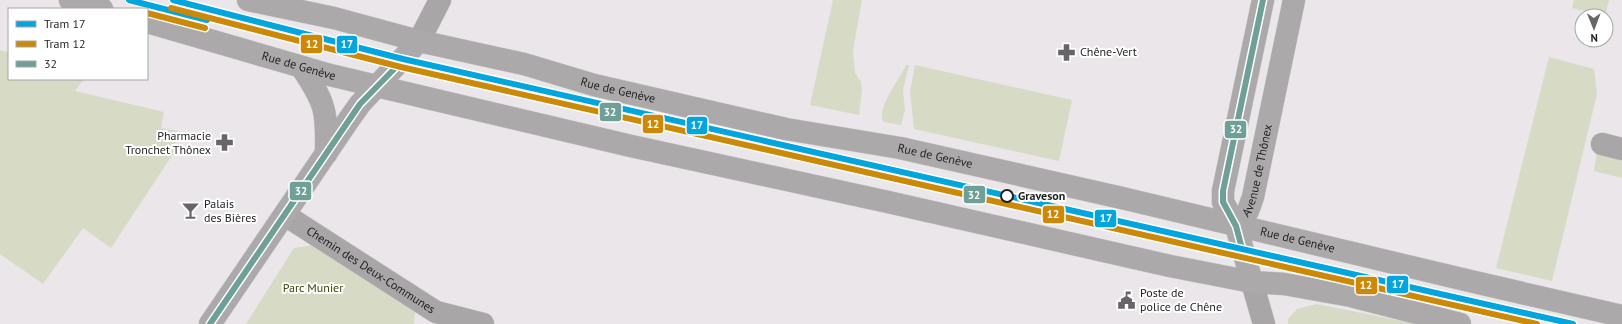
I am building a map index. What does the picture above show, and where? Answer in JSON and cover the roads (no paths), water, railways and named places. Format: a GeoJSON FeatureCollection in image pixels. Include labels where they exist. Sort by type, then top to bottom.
{"type":"FeatureCollection","features":[{"type":"Feature","properties":{"kind":"main road"},"geometry":{"type":"LineString","coordinates":[[70,0],[98,8]]}},
{"type":"Feature","properties":{"kind":"main road","name":"Rue de Genève"},"geometry":{"type":"LineString","coordinates":[[248,0],[334,18],[419,41],[524,64],[594,85],[770,125],[900,148],[1122,198],[1622,316]]}},
{"type":"Feature","properties":{"kind":"main road","name":"Avenue de Thônex"},"geometry":{"type":"LineString","coordinates":[[1264,0],[1223,190],[1223,202],[1236,226],[1248,211],[1253,197],[1294,0]]}},
{"type":"Feature","properties":{"kind":"main road","name":"Rue de Genève"},"geometry":{"type":"LineString","coordinates":[[148,22],[234,46],[302,68],[631,146],[1170,266],[1252,282],[1284,284],[1351,296],[1460,324]]}},
{"type":"Feature","properties":{"kind":"main road"},"geometry":{"type":"LineString","coordinates":[[210,324],[360,104],[419,41]]}},
{"type":"Feature","properties":{"kind":"main road"},"geometry":{"type":"LineString","coordinates":[[302,68],[315,87],[325,109],[327,122],[326,154]]}},
{"type":"Feature","properties":{"kind":"main road"},"geometry":{"type":"LineString","coordinates":[[1236,226],[1252,282]]}},
{"type":"Feature","properties":{"kind":"street"},"geometry":{"type":"LineString","coordinates":[[419,41],[440,0]]}},
{"type":"Feature","properties":{"kind":"street","name":"Chemin des Deux-Communes"},"geometry":{"type":"LineString","coordinates":[[285,215],[436,312],[484,324]]}},
{"type":"Feature","properties":{"kind":"street"},"geometry":{"type":"LineString","coordinates":[[1252,282],[1264,324]]}},
{"type":"Feature","properties":{"kind":"tram line","name":"17"},"geometry":{"type":"LineString","coordinates":[[129,0],[207,20]]}},
{"type":"Feature","properties":{"kind":"tram line","name":"17"},"geometry":{"type":"LineString","coordinates":[[173,0],[403,59],[1573,324]]}},
{"type":"Feature","properties":{"kind":"tram line","name":"12"},"geometry":{"type":"LineString","coordinates":[[171,8],[401,67],[1537,324]]}},
{"type":"Feature","properties":{"kind":"tram line","name":"12"},"geometry":{"type":"LineString","coordinates":[[148,13],[205,28]]}},
{"type":"Feature","properties":{"kind":"place","name":"Chêne-Vert"},"geometry":{"type":"Point","coordinates":[1067,52]}},
{"type":"Feature","properties":{"kind":"place","name":"Pharmacie Tronchet Thônex"},"geometry":{"type":"Point","coordinates":[224,143]}},
{"type":"Feature","properties":{"kind":"place","name":"Graveson"},"geometry":{"type":"Point","coordinates":[1007,196]}},
{"type":"Feature","properties":{"kind":"place","name":"Palais des Bières"},"geometry":{"type":"Point","coordinates":[191,211]}},
{"type":"Feature","properties":{"kind":"place","name":"Poste de police de Chêne"},"geometry":{"type":"Point","coordinates":[1127,300]}},
{"type":"Feature","properties":{"kind":"park label","name":"Parc Munier"},"geometry":{"type":"Point","coordinates":[313,288]}}]}
